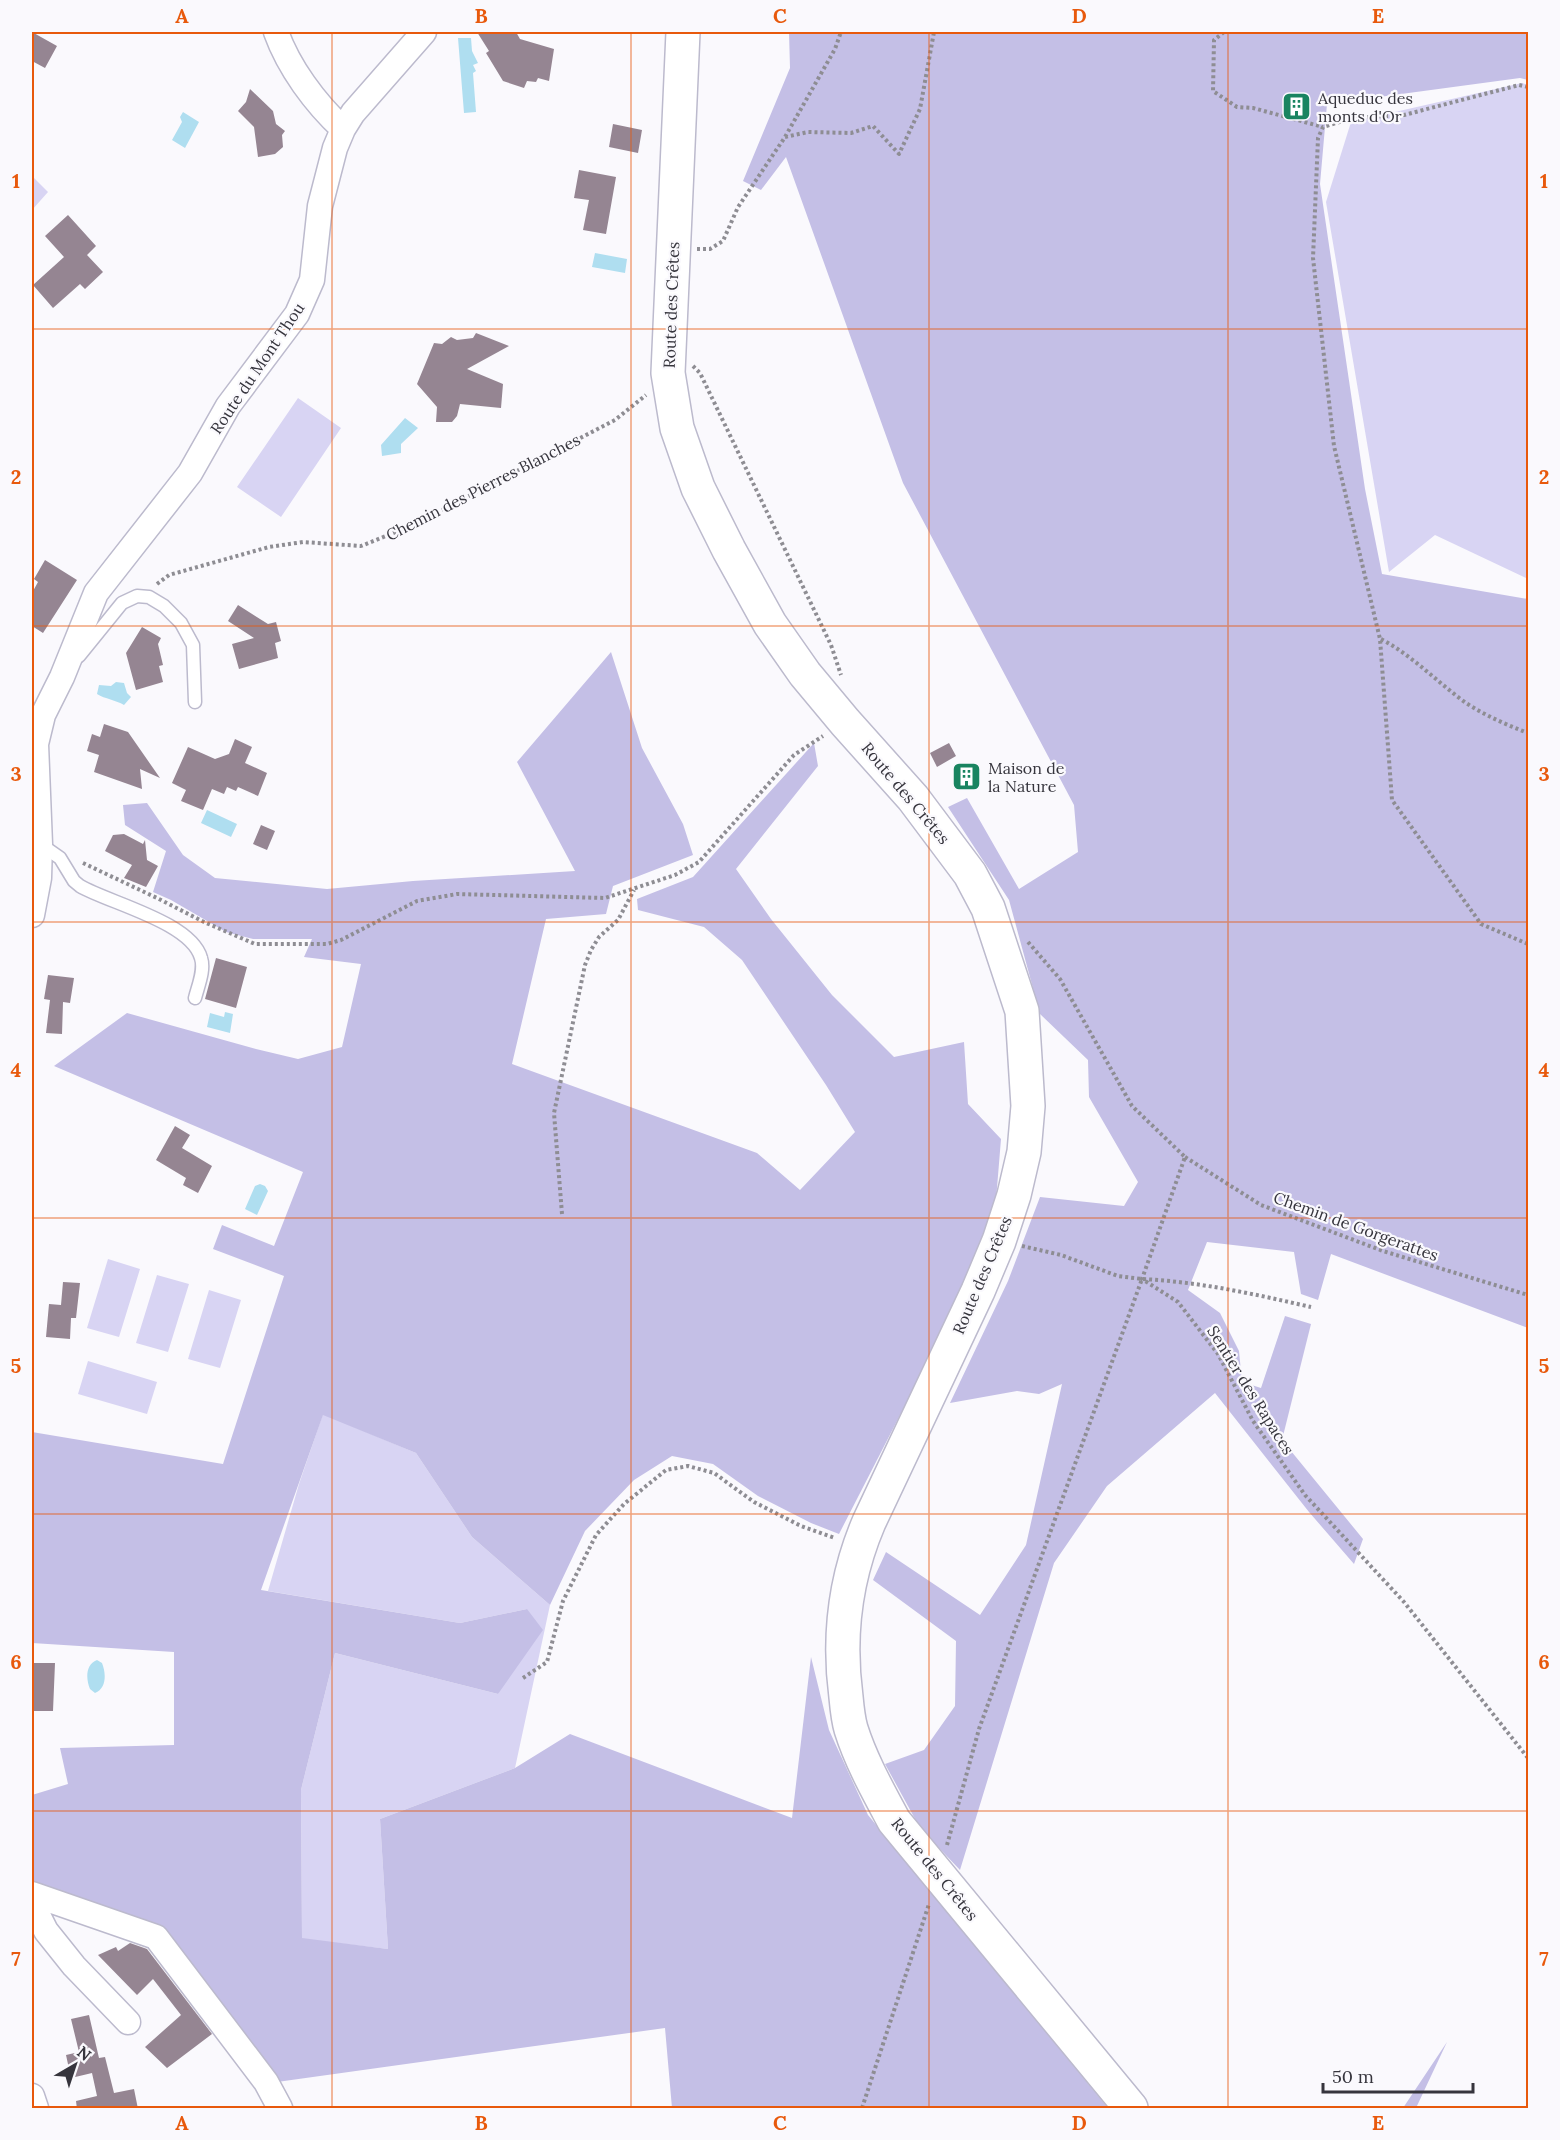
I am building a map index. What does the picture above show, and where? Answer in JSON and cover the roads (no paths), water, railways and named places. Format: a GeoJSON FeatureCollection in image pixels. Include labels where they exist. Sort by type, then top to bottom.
{"type":"FeatureCollection","features":[{"type":"Feature","properties":{"kind":"street"},"geometry":{"type":"LineString","coordinates":[[276,32],[295,71],[327,114],[343,129]]}},
{"type":"Feature","properties":{"kind":"street","name":"Route du Mont Thou"},"geometry":{"type":"LineString","coordinates":[[32,915],[46,848],[36,744],[37,714],[62,677],[96,593],[190,473],[228,406],[297,315],[312,280],[321,206],[335,148],[343,129],[353,113],[424,32]]}},
{"type":"Feature","properties":{"kind":"street","name":"Route des Crêtes"},"geometry":{"type":"LineString","coordinates":[[683,32],[668,360],[677,428],[687,458],[698,488],[770,624],[805,674],[913,798],[970,874],[988,908],[1022,1011],[1028,1107],[1024,1152],[1014,1195],[999,1241],[857,1549],[849,1580],[843,1621],[842,1667],[850,1727],[868,1773],[894,1821],[1131,2109]]}},
{"type":"Feature","properties":{"kind":"street"},"geometry":{"type":"LineString","coordinates":[[32,1894],[156,1937],[266,2082],[280,2109]]}},
{"type":"Feature","properties":{"kind":"street"},"geometry":{"type":"LineString","coordinates":[[32,1903],[46,1931],[74,1966],[128,2022]]}},
{"type":"Feature","properties":{"kind":"street"},"geometry":{"type":"LineString","coordinates":[[32,2096],[36,2109]]}},
{"type":"Feature","properties":{"kind":"lane"},"geometry":{"type":"LineString","coordinates":[[62,677],[122,603],[137,596],[149,597],[164,606],[181,623],[193,645],[195,702]]}},
{"type":"Feature","properties":{"kind":"lane"},"geometry":{"type":"LineString","coordinates":[[46,848],[60,858],[74,881],[80,886],[165,923],[182,934],[197,949],[202,959],[202,969],[195,998]]}},
{"type":"Feature","properties":{"kind":"water"},"geometry":{"type":"Polygon","coordinates":[[[458,38],[471,38],[472,51],[478,63],[473,65],[476,71],[473,73],[476,112],[464,113],[458,38]]]}},
{"type":"Feature","properties":{"kind":"water"},"geometry":{"type":"Polygon","coordinates":[[[183,112],[199,122],[185,148],[172,140],[182,122],[180,117],[183,112]]]}},
{"type":"Feature","properties":{"kind":"water"},"geometry":{"type":"Polygon","coordinates":[[[595,253],[627,259],[625,273],[592,267],[595,253]]]}},
{"type":"Feature","properties":{"kind":"water"},"geometry":{"type":"Polygon","coordinates":[[[405,418],[418,428],[401,444],[401,453],[382,456],[381,445],[405,418]]]}},
{"type":"Feature","properties":{"kind":"water"},"geometry":{"type":"Polygon","coordinates":[[[116,682],[124,683],[131,697],[124,705],[97,694],[99,685],[111,686],[116,682]]]}},
{"type":"Feature","properties":{"kind":"water"},"geometry":{"type":"Polygon","coordinates":[[[207,810],[237,824],[231,837],[201,823],[207,810]]]}},
{"type":"Feature","properties":{"kind":"water"},"geometry":{"type":"Polygon","coordinates":[[[225,1012],[233,1014],[230,1033],[207,1027],[210,1013],[224,1017],[225,1012]]]}},
{"type":"Feature","properties":{"kind":"water"},"geometry":{"type":"Polygon","coordinates":[[[260,1184],[268,1191],[257,1215],[245,1209],[255,1186],[260,1184]]]}},
{"type":"Feature","properties":{"kind":"water"},"geometry":{"type":"Polygon","coordinates":[[[97,1660],[102,1663],[104,1684],[95,1693],[90,1689],[88,1669],[97,1660]]]}},
{"type":"Feature","properties":{"kind":"place","name":"Aqueduc des monts d'Or"},"geometry":{"type":"Point","coordinates":[1297,107]}},
{"type":"Feature","properties":{"kind":"place","name":"Maison de la Nature"},"geometry":{"type":"Point","coordinates":[967,777]}}]}
